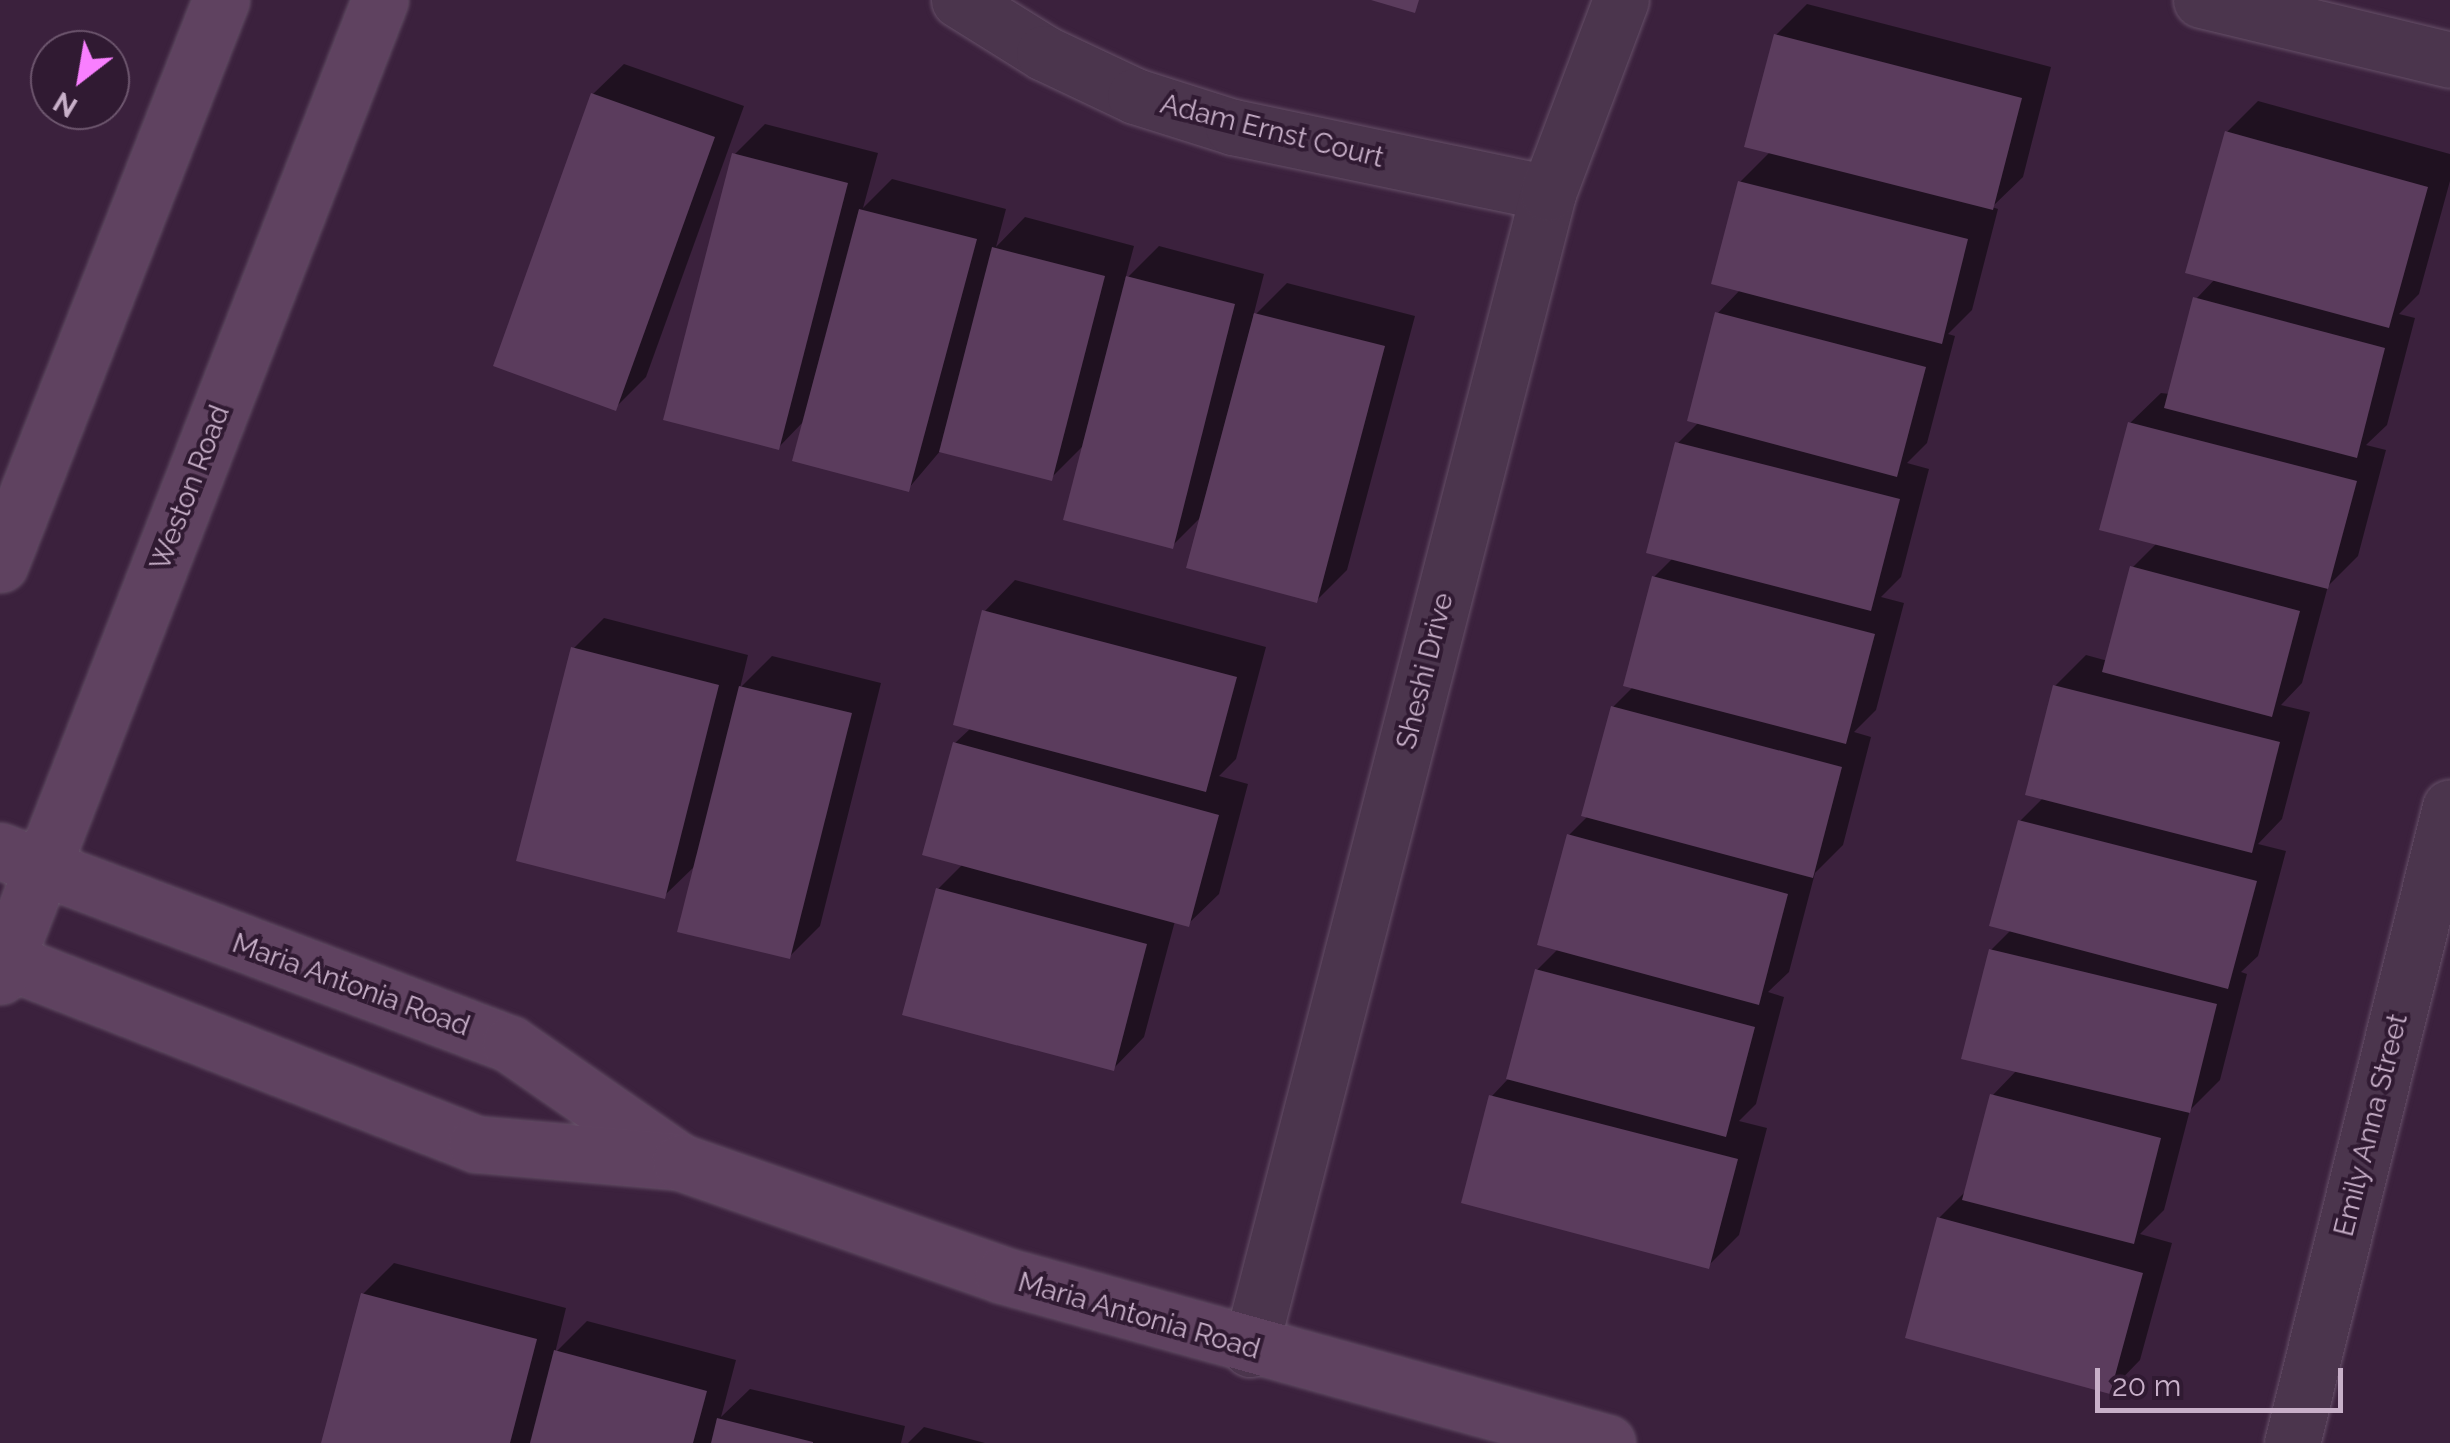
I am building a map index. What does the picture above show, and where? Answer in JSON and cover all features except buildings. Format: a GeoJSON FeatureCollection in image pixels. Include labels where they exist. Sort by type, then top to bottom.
{"type":"FeatureCollection","features":[{"type":"Feature","properties":{"kind":"street"},"geometry":{"type":"LineString","coordinates":[[0,564],[221,0]]}},
{"type":"Feature","properties":{"kind":"street","name":"Weston Road"},"geometry":{"type":"LineString","coordinates":[[2,965],[21,859],[380,0]]}},
{"type":"Feature","properties":{"kind":"street","name":"Adam Ernst Court"},"geometry":{"type":"LineString","coordinates":[[959,0],[1044,53],[1135,96],[1233,127],[1548,193]]}},
{"type":"Feature","properties":{"kind":"street","name":"Sheshi Drive"},"geometry":{"type":"LineString","coordinates":[[1250,1349],[1548,193],[1621,0]]}},
{"type":"Feature","properties":{"kind":"street"},"geometry":{"type":"LineString","coordinates":[[2201,0],[2450,60]]}},
{"type":"Feature","properties":{"kind":"street","name":"Emily Anna Street"},"geometry":{"type":"LineString","coordinates":[[2292,1443],[2450,807]]}},
{"type":"Feature","properties":{"kind":"street","name":"Maria Antonia Road"},"geometry":{"type":"LineString","coordinates":[[21,859],[510,1044],[680,1162]]}},
{"type":"Feature","properties":{"kind":"street","name":"Maria Antonia Road"},"geometry":{"type":"LineString","coordinates":[[2,965],[476,1144],[680,1162],[1002,1275],[1250,1349],[1607,1443]]}}]}
